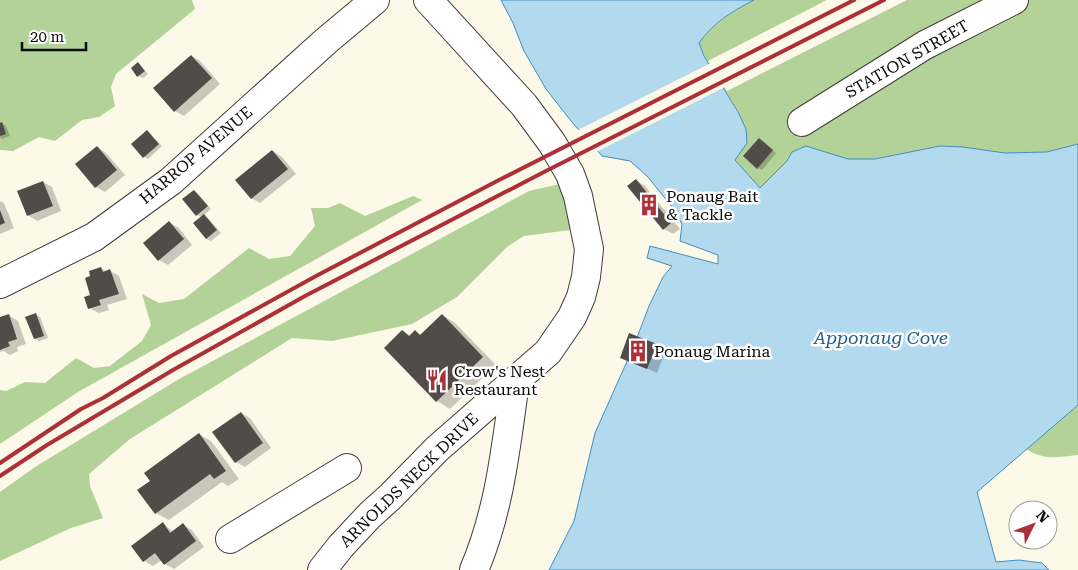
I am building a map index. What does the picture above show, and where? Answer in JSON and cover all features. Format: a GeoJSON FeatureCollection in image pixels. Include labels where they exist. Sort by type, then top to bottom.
{"type":"FeatureCollection","features":[{"type":"Feature","properties":{"kind":"street","name":"HARROP AVENUE"},"geometry":{"type":"LineString","coordinates":[[0,284],[94,237],[171,181],[375,0]]}},
{"type":"Feature","properties":{"kind":"street","name":"ARNOLDS NECK DRIVE"},"geometry":{"type":"LineString","coordinates":[[322,570],[370,514],[390,497],[437,449],[548,352],[561,334],[582,297],[586,277],[589,249],[578,196],[570,174],[552,143],[534,118],[457,30],[428,0]]}},
{"type":"Feature","properties":{"kind":"street","name":"STATION STREET"},"geometry":{"type":"LineString","coordinates":[[802,122],[925,45],[1014,0]]}},
{"type":"Feature","properties":{"kind":"street"},"geometry":{"type":"LineString","coordinates":[[474,570],[485,545],[499,491],[515,382]]}},
{"type":"Feature","properties":{"kind":"street"},"geometry":{"type":"LineString","coordinates":[[230,539],[347,468]]}},
{"type":"Feature","properties":{"kind":"green space"},"geometry":{"type":"Polygon","coordinates":[[[0,0],[192,0],[195,9],[116,74],[111,87],[115,106],[99,117],[82,120],[55,141],[39,137],[13,151],[0,150],[0,0]]]}},
{"type":"Feature","properties":{"kind":"green space"},"geometry":{"type":"Polygon","coordinates":[[[754,0],[827,0],[708,61],[727,91],[907,0],[1078,0],[1078,144],[1047,152],[1005,153],[940,146],[875,159],[848,159],[806,146],[792,152],[787,161],[760,188],[735,160],[747,143],[738,111],[703,56],[699,43],[724,18],[754,0]]]}},
{"type":"Feature","properties":{"kind":"green space"},"geometry":{"type":"Polygon","coordinates":[[[569,182],[586,228],[524,236],[507,247],[457,297],[412,324],[332,341],[292,338],[130,439],[89,474],[90,486],[103,518],[71,528],[0,561],[0,492],[35,467],[179,379],[529,191],[569,182]]]}},
{"type":"Feature","properties":{"kind":"green space"},"geometry":{"type":"Polygon","coordinates":[[[413,196],[422,200],[78,392],[0,444],[0,390],[6,391],[25,382],[45,383],[76,358],[94,368],[110,366],[142,341],[151,325],[142,294],[159,303],[184,299],[249,248],[269,259],[290,256],[315,226],[311,208],[328,208],[340,203],[365,216],[413,196]]]}},
{"type":"Feature","properties":{"kind":"green space"},"geometry":{"type":"Polygon","coordinates":[[[1078,405],[1078,455],[1045,457],[1026,449],[1078,405]]]}},
{"type":"Feature","properties":{"kind":"water","name":"Apponaug Cove"},"geometry":{"type":"Polygon","coordinates":[[[501,0],[754,0],[724,18],[699,43],[704,56],[738,112],[746,129],[747,143],[735,160],[760,188],[787,161],[792,152],[806,146],[848,159],[875,159],[940,146],[1005,153],[1047,152],[1078,144],[1078,405],[977,492],[996,562],[1019,560],[1042,563],[1049,570],[549,570],[574,521],[595,433],[633,348],[649,306],[663,277],[672,266],[647,258],[650,246],[718,264],[718,255],[680,241],[682,224],[672,207],[648,177],[630,161],[602,156],[571,121],[546,89],[524,51],[501,0]]]}},
{"type":"Feature","properties":{"kind":"pier"},"geometry":{"type":"Polygon","coordinates":[[[711,63],[725,87],[596,152],[576,131],[711,63]]]}},
{"type":"Feature","properties":{"kind":"building"},"geometry":{"type":"Polygon","coordinates":[[[191,55],[212,78],[174,112],[153,88],[191,55]]]}},
{"type":"Feature","properties":{"kind":"building"},"geometry":{"type":"Polygon","coordinates":[[[138,62],[145,71],[137,77],[131,68],[138,62]]]}},
{"type":"Feature","properties":{"kind":"building"},"geometry":{"type":"Polygon","coordinates":[[[2,122],[6,134],[0,136],[0,123],[2,122]]]}},
{"type":"Feature","properties":{"kind":"building"},"geometry":{"type":"Polygon","coordinates":[[[147,130],[159,144],[143,158],[131,144],[147,130]]]}},
{"type":"Feature","properties":{"kind":"building"},"geometry":{"type":"Polygon","coordinates":[[[759,138],[773,150],[757,169],[743,156],[759,138]]]}},
{"type":"Feature","properties":{"kind":"building"},"geometry":{"type":"Polygon","coordinates":[[[97,146],[117,170],[95,188],[75,164],[97,146]]]}},
{"type":"Feature","properties":{"kind":"building"},"geometry":{"type":"Polygon","coordinates":[[[272,150],[288,169],[251,199],[235,180],[272,150]]]}},
{"type":"Feature","properties":{"kind":"building","name":"Ponaug Bait & Tackle"},"geometry":{"type":"Polygon","coordinates":[[[636,179],[671,223],[663,230],[627,186],[636,179]]]}},
{"type":"Feature","properties":{"kind":"building"},"geometry":{"type":"Polygon","coordinates":[[[43,181],[53,206],[27,216],[17,191],[43,181]]]}},
{"type":"Feature","properties":{"kind":"building"},"geometry":{"type":"Polygon","coordinates":[[[194,190],[208,206],[196,216],[182,199],[194,190]]]}},
{"type":"Feature","properties":{"kind":"building"},"geometry":{"type":"Polygon","coordinates":[[[0,210],[5,223],[0,225],[0,210]]]}},
{"type":"Feature","properties":{"kind":"building"},"geometry":{"type":"Polygon","coordinates":[[[204,214],[217,230],[206,239],[193,223],[204,214]]]}},
{"type":"Feature","properties":{"kind":"building"},"geometry":{"type":"Polygon","coordinates":[[[169,221],[184,239],[158,261],[143,243],[169,221]]]}},
{"type":"Feature","properties":{"kind":"building"},"geometry":{"type":"Polygon","coordinates":[[[101,267],[103,272],[110,269],[119,294],[99,300],[101,305],[88,309],[84,297],[90,295],[85,278],[90,276],[89,271],[101,267]]]}},
{"type":"Feature","properties":{"kind":"building"},"geometry":{"type":"Polygon","coordinates":[[[36,313],[44,336],[34,339],[25,317],[36,313]]]}},
{"type":"Feature","properties":{"kind":"building"},"geometry":{"type":"Polygon","coordinates":[[[9,314],[17,339],[8,342],[10,346],[0,350],[0,317],[9,314]]]}},
{"type":"Feature","properties":{"kind":"building","name":"Crow's Nest Restaurant"},"geometry":{"type":"Polygon","coordinates":[[[442,314],[483,357],[436,402],[384,348],[402,330],[409,336],[415,330],[420,335],[442,314]]]}},
{"type":"Feature","properties":{"kind":"building","name":"Ponaug Marina"},"geometry":{"type":"Polygon","coordinates":[[[629,333],[657,344],[647,369],[620,358],[629,333]]]}},
{"type":"Feature","properties":{"kind":"building"},"geometry":{"type":"Polygon","coordinates":[[[241,412],[263,443],[235,463],[212,432],[241,412]]]}},
{"type":"Feature","properties":{"kind":"building"},"geometry":{"type":"Polygon","coordinates":[[[199,433],[226,471],[214,479],[210,474],[155,514],[137,490],[150,481],[144,473],[199,433]]]}},
{"type":"Feature","properties":{"kind":"building"},"geometry":{"type":"Polygon","coordinates":[[[163,522],[170,533],[183,523],[196,541],[164,565],[155,553],[143,562],[131,546],[163,522]]]}},
{"type":"Feature","properties":{"kind":"railway"},"geometry":{"type":"LineString","coordinates":[[0,463],[81,409],[103,398],[171,356],[316,276],[499,180],[854,0]]}},
{"type":"Feature","properties":{"kind":"railway"},"geometry":{"type":"LineString","coordinates":[[0,476],[47,445],[173,370],[305,296],[542,173],[884,0]]}},
{"type":"Feature","properties":{"kind":"place","name":"Ponaug Bait & Tackle"},"geometry":{"type":"Point","coordinates":[649,205]}},
{"type":"Feature","properties":{"kind":"place","name":"Ponaug Marina"},"geometry":{"type":"Point","coordinates":[638,351]}},
{"type":"Feature","properties":{"kind":"place","name":"Crow's Nest Restaurant"},"geometry":{"type":"Point","coordinates":[437,380]}}]}
